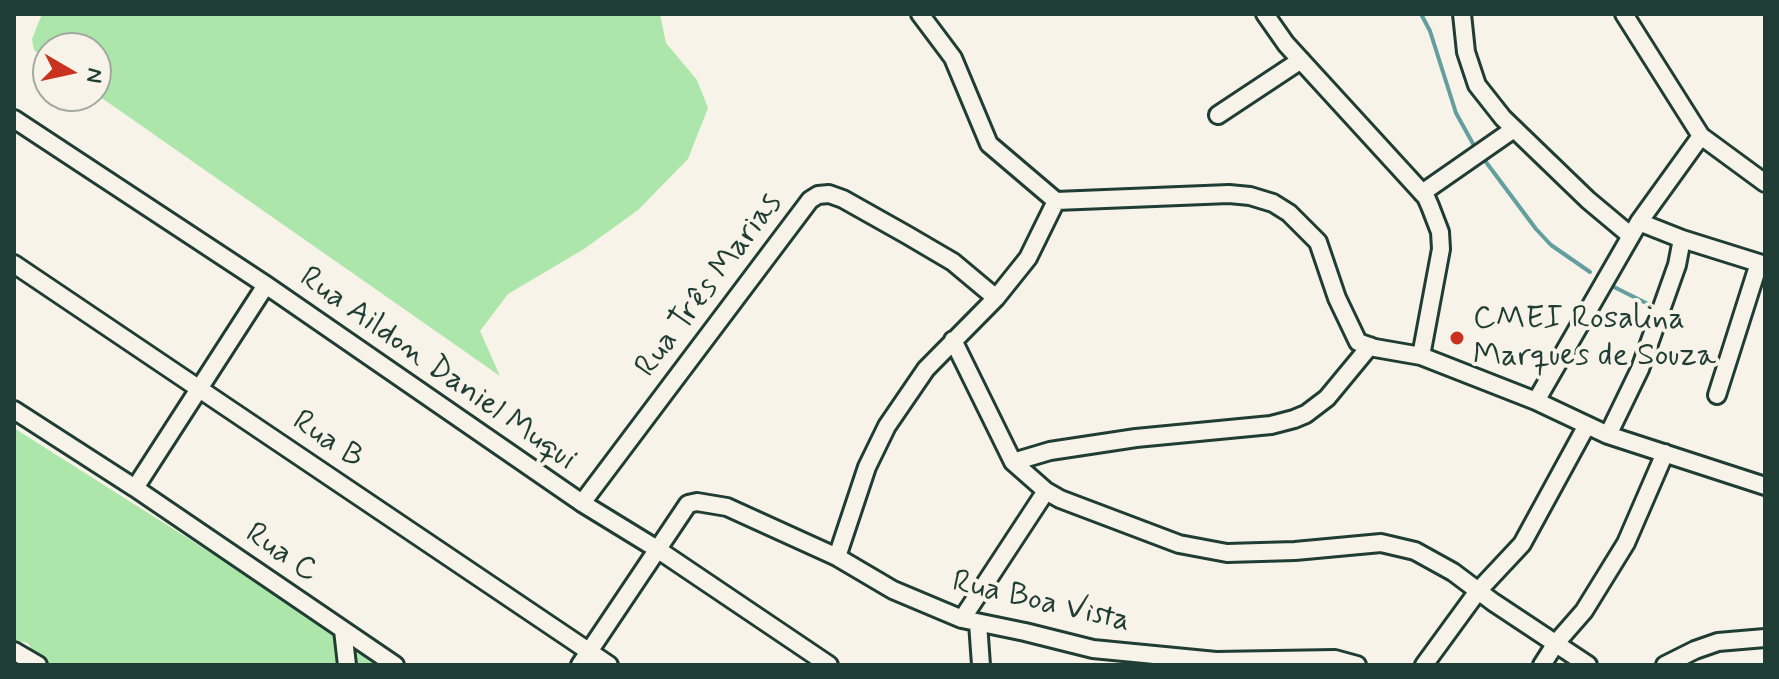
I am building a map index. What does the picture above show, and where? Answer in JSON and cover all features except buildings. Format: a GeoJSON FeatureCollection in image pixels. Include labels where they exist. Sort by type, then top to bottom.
{"type":"FeatureCollection","features":[{"type":"Feature","properties":{"kind":"street"},"geometry":{"type":"LineString","coordinates":[[920,14],[953,58],[989,144],[1056,201],[1229,194],[1273,203],[1289,213],[1318,242],[1337,298],[1358,342],[1421,356],[1536,401],[1608,435],[1765,486]]}},
{"type":"Feature","properties":{"kind":"street"},"geometry":{"type":"LineString","coordinates":[[1265,14],[1301,60],[1422,193],[1430,206],[1440,232],[1441,249],[1421,356]]}},
{"type":"Feature","properties":{"kind":"street"},"geometry":{"type":"LineString","coordinates":[[1462,14],[1465,46],[1473,78],[1514,129],[1588,200],[1635,229],[1682,239],[1762,264],[1717,395]]}},
{"type":"Feature","properties":{"kind":"street"},"geometry":{"type":"LineString","coordinates":[[1624,14],[1701,136],[1765,183]]}},
{"type":"Feature","properties":{"kind":"street"},"geometry":{"type":"LineString","coordinates":[[1218,115],[1301,60]]}},
{"type":"Feature","properties":{"kind":"street","name":"Rua Aildon Daniel Muqui"},"geometry":{"type":"LineString","coordinates":[[14,119],[266,285],[582,503],[657,549],[829,665]]}},
{"type":"Feature","properties":{"kind":"street"},"geometry":{"type":"LineString","coordinates":[[1422,193],[1514,129]]}},
{"type":"Feature","properties":{"kind":"street"},"geometry":{"type":"LineString","coordinates":[[1536,401],[1635,229],[1701,136]]}},
{"type":"Feature","properties":{"kind":"street","name":"Rua Três Marias"},"geometry":{"type":"LineString","coordinates":[[582,503],[810,200],[818,195],[829,194],[843,199],[907,235],[953,262],[996,298]]}},
{"type":"Feature","properties":{"kind":"street"},"geometry":{"type":"LineString","coordinates":[[837,557],[867,467],[887,426],[926,369],[996,298],[1028,258],[1056,201]]}},
{"type":"Feature","properties":{"kind":"street"},"geometry":{"type":"LineString","coordinates":[[1608,435],[1640,369],[1677,265],[1682,239]]}},
{"type":"Feature","properties":{"kind":"street","name":"Rua B"},"geometry":{"type":"LineString","coordinates":[[14,264],[585,658],[609,665]]}},
{"type":"Feature","properties":{"kind":"street"},"geometry":{"type":"LineString","coordinates":[[135,488],[266,285]]}},
{"type":"Feature","properties":{"kind":"street"},"geometry":{"type":"LineString","coordinates":[[953,340],[1013,462],[1046,491],[1179,544],[1227,553],[1295,551],[1352,544],[1399,546],[1429,557],[1588,665]]}},
{"type":"Feature","properties":{"kind":"street"},"geometry":{"type":"LineString","coordinates":[[1013,462],[1050,451],[1136,438],[1271,425],[1294,419],[1327,398],[1370,346]]}},
{"type":"Feature","properties":{"kind":"street","name":"Rua C"},"geometry":{"type":"LineString","coordinates":[[14,410],[135,488],[395,665]]}},
{"type":"Feature","properties":{"kind":"street"},"geometry":{"type":"LineString","coordinates":[[1424,665],[1478,591],[1522,544],[1587,425]]}},
{"type":"Feature","properties":{"kind":"street"},"geometry":{"type":"LineString","coordinates":[[1542,665],[1556,643],[1584,611],[1626,543],[1665,453]]}},
{"type":"Feature","properties":{"kind":"street"},"geometry":{"type":"LineString","coordinates":[[981,665],[970,621],[1046,491]]}},
{"type":"Feature","properties":{"kind":"street","name":"Rua Boa Vista"},"geometry":{"type":"LineString","coordinates":[[657,549],[688,504],[705,502],[727,507],[837,557],[893,590],[970,621],[1025,632],[1094,657],[1216,663],[1335,659],[1357,665]]}},
{"type":"Feature","properties":{"kind":"street"},"geometry":{"type":"LineString","coordinates":[[585,658],[657,549]]}},
{"type":"Feature","properties":{"kind":"street"},"geometry":{"type":"LineString","coordinates":[[343,630],[347,665]]}},
{"type":"Feature","properties":{"kind":"street"},"geometry":{"type":"LineString","coordinates":[[1665,665],[1718,642],[1765,638]]}},
{"type":"Feature","properties":{"kind":"street"},"geometry":{"type":"LineString","coordinates":[[14,651],[38,665]]}},
{"type":"Feature","properties":{"kind":"green space"},"geometry":{"type":"Polygon","coordinates":[[[42,14],[660,14],[666,43],[697,80],[708,108],[688,159],[638,210],[584,249],[508,294],[480,331],[500,376],[112,105],[112,32],[35,32],[42,14]]]}},
{"type":"Feature","properties":{"kind":"green space"},"geometry":{"type":"Polygon","coordinates":[[[14,428],[388,665],[40,665],[28,643],[14,641],[14,428]]]}},
{"type":"Feature","properties":{"kind":"waterway"},"geometry":{"type":"LineString","coordinates":[[1421,14],[1430,31],[1456,113],[1477,151]]}},
{"type":"Feature","properties":{"kind":"waterway"},"geometry":{"type":"LineString","coordinates":[[1483,158],[1551,245],[1590,272]]}},
{"type":"Feature","properties":{"kind":"waterway"},"geometry":{"type":"LineString","coordinates":[[1614,287],[1656,308]]}},
{"type":"Feature","properties":{"kind":"place","name":"CMEI Rosalina Marques de Souza"},"geometry":{"type":"Point","coordinates":[1457,338]}}]}
